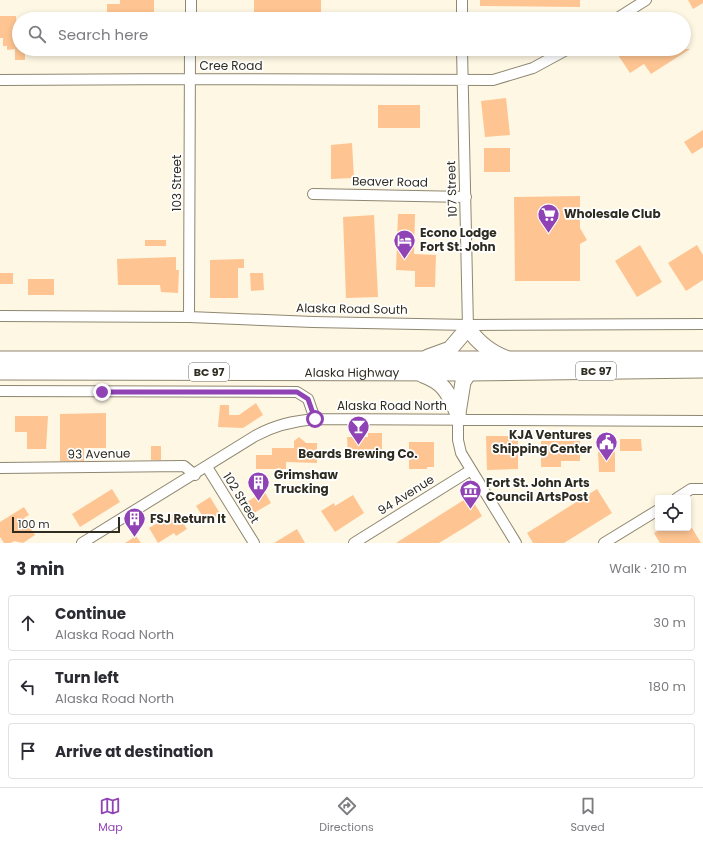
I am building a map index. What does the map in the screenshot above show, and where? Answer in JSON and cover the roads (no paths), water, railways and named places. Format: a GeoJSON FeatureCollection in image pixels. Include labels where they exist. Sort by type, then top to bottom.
{"type":"FeatureCollection","features":[{"type":"Feature","properties":{"kind":"highway"},"geometry":{"type":"LineString","coordinates":[[469,326],[473,336],[497,355],[513,360]]}},
{"type":"Feature","properties":{"kind":"highway"},"geometry":{"type":"LineString","coordinates":[[439,373],[456,360],[469,326]]}},
{"type":"Feature","properties":{"kind":"highway"},"geometry":{"type":"LineString","coordinates":[[458,417],[448,393],[442,385],[417,367],[450,349],[469,326]]}},
{"type":"Feature","properties":{"kind":"highway","name":"Alaska Highway"},"geometry":{"type":"LineString","coordinates":[[0,359],[417,367],[439,373],[703,370]]}},
{"type":"Feature","properties":{"kind":"highway","name":"Alaska Highway"},"geometry":{"type":"LineString","coordinates":[[0,372],[417,367],[456,360],[703,359]]}},
{"type":"Feature","properties":{"kind":"highway"},"geometry":{"type":"LineString","coordinates":[[458,417],[460,392],[468,373],[479,360]]}},
{"type":"Feature","properties":{"kind":"highway"},"geometry":{"type":"LineString","coordinates":[[458,417],[469,388],[488,373]]}},
{"type":"Feature","properties":{"kind":"street"},"geometry":{"type":"LineString","coordinates":[[191,0],[191,12]]}},
{"type":"Feature","properties":{"kind":"street"},"geometry":{"type":"LineString","coordinates":[[462,0],[462,12]]}},
{"type":"Feature","properties":{"kind":"street"},"geometry":{"type":"LineString","coordinates":[[627,12],[646,0]]}},
{"type":"Feature","properties":{"kind":"street","name":"103 Street"},"geometry":{"type":"LineString","coordinates":[[189,317],[190,56]]}},
{"type":"Feature","properties":{"kind":"street","name":"107 Street"},"geometry":{"type":"LineString","coordinates":[[462,56],[469,326]]}},
{"type":"Feature","properties":{"kind":"street","name":"Cree Road"},"geometry":{"type":"LineString","coordinates":[[0,80],[493,80],[533,68],[555,56]]}},
{"type":"Feature","properties":{"kind":"street","name":"Beaver Road"},"geometry":{"type":"LineString","coordinates":[[313,194],[466,197]]}},
{"type":"Feature","properties":{"kind":"street","name":"Alaska Road South"},"geometry":{"type":"LineString","coordinates":[[0,316],[189,317],[469,326],[703,324]]}},
{"type":"Feature","properties":{"kind":"street"},"geometry":{"type":"LineString","coordinates":[[0,391],[297,392],[308,399],[315,419],[297,420],[270,428],[82,543]]}},
{"type":"Feature","properties":{"kind":"street"},"geometry":{"type":"LineString","coordinates":[[458,417],[459,448],[516,543]]}},
{"type":"Feature","properties":{"kind":"street","name":"Alaska Road North"},"geometry":{"type":"LineString","coordinates":[[315,419],[458,417],[703,421]]}},
{"type":"Feature","properties":{"kind":"street","name":"93 Avenue"},"geometry":{"type":"LineString","coordinates":[[0,468],[184,466],[195,475]]}},
{"type":"Feature","properties":{"kind":"street","name":"102 Street"},"geometry":{"type":"LineString","coordinates":[[207,467],[254,543]]}},
{"type":"Feature","properties":{"kind":"street","name":"94 Avenue"},"geometry":{"type":"LineString","coordinates":[[354,543],[471,470]]}},
{"type":"Feature","properties":{"kind":"street"},"geometry":{"type":"LineString","coordinates":[[682,495],[691,490],[703,489]]}},
{"type":"Feature","properties":{"kind":"street"},"geometry":{"type":"LineString","coordinates":[[604,543],[655,512]]}},
{"type":"Feature","properties":{"kind":"place","name":"Wholesale Club"},"geometry":{"type":"Point","coordinates":[549,234]}},
{"type":"Feature","properties":{"kind":"place","name":"Econo Lodge Fort St. John"},"geometry":{"type":"Point","coordinates":[404,260]}},
{"type":"Feature","properties":{"kind":"place","name":"Beards Brewing Co."},"geometry":{"type":"Point","coordinates":[358,446]}},
{"type":"Feature","properties":{"kind":"place","name":"KJA Ventures Shipping Center"},"geometry":{"type":"Point","coordinates":[607,462]}},
{"type":"Feature","properties":{"kind":"place","name":"Grimshaw Trucking"},"geometry":{"type":"Point","coordinates":[259,502]}},
{"type":"Feature","properties":{"kind":"place","name":"Fort St. John Arts Council ArtsPost"},"geometry":{"type":"Point","coordinates":[470,510]}},
{"type":"Feature","properties":{"kind":"place","name":"FSJ Return It"},"geometry":{"type":"Point","coordinates":[134,538]}}]}
